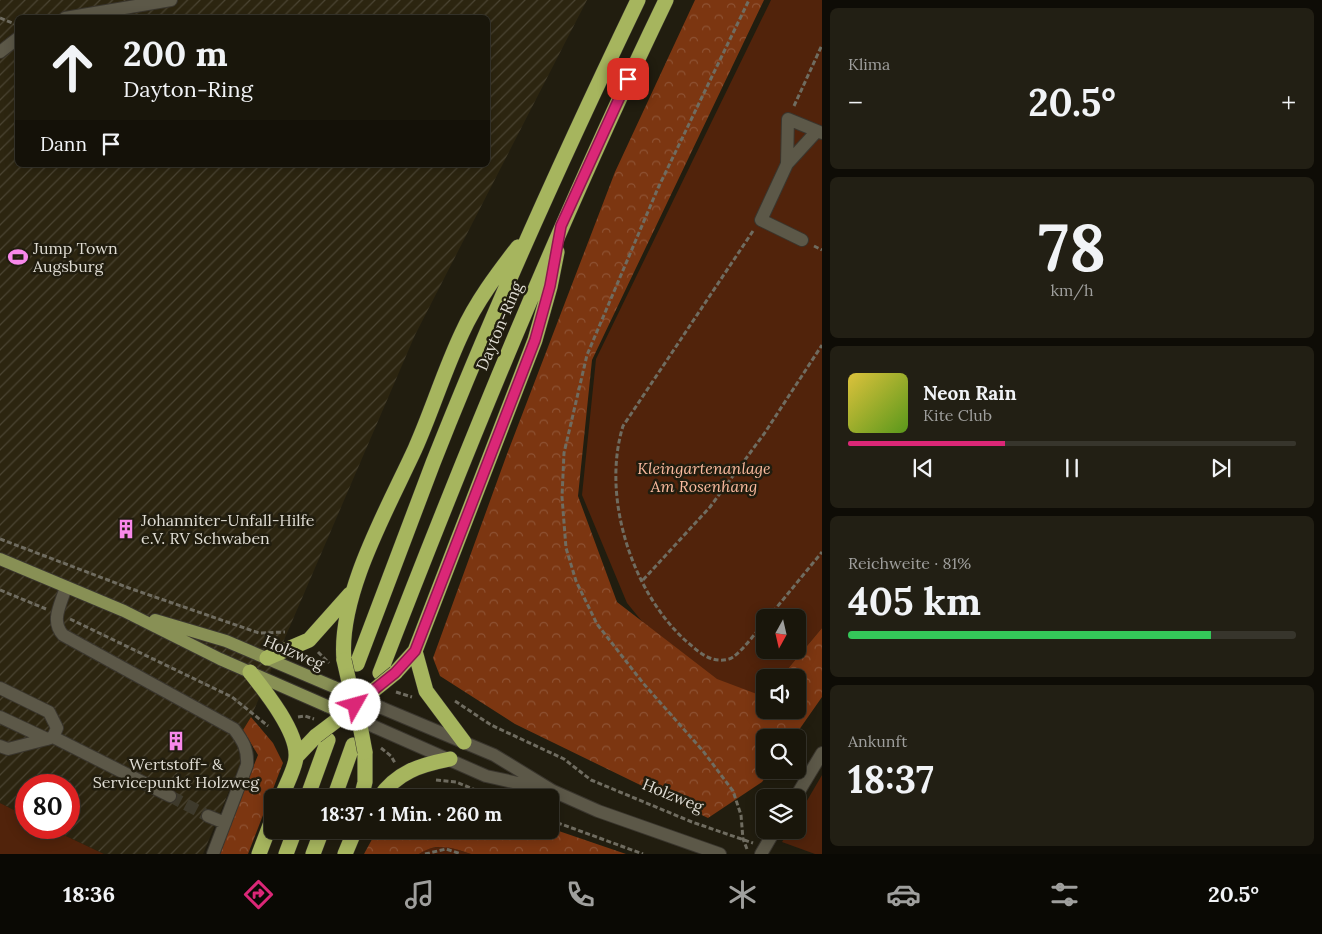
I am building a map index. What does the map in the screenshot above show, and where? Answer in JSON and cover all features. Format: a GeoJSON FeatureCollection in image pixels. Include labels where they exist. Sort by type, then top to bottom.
{"type":"FeatureCollection","features":[{"type":"Feature","properties":{"kind":"highway","name":"Dayton-Ring"},"geometry":{"type":"LineString","coordinates":[[345,663],[433,463],[532,228],[638,0]]}},
{"type":"Feature","properties":{"kind":"highway","name":"Dayton-Ring"},"geometry":{"type":"LineString","coordinates":[[387,673],[461,464],[561,226],[666,0]]}},
{"type":"Feature","properties":{"kind":"highway"},"geometry":{"type":"LineString","coordinates":[[284,789],[296,757],[355,707],[387,673],[415,651],[535,340],[550,286],[561,226]]}},
{"type":"Feature","properties":{"kind":"highway"},"geometry":{"type":"LineString","coordinates":[[364,789],[365,782],[355,707],[345,663],[344,630],[351,593],[417,444],[462,332],[490,284],[532,228]]}},
{"type":"Feature","properties":{"kind":"highway"},"geometry":{"type":"LineString","coordinates":[[267,658],[308,640],[330,619],[351,593]]}},
{"type":"Feature","properties":{"kind":"highway"},"geometry":{"type":"LineString","coordinates":[[415,651],[426,691],[464,742]]}},
{"type":"Feature","properties":{"kind":"highway"},"geometry":{"type":"LineString","coordinates":[[250,672],[285,723],[296,757]]}},
{"type":"Feature","properties":{"kind":"highway"},"geometry":{"type":"LineString","coordinates":[[309,789],[322,733]]}},
{"type":"Feature","properties":{"kind":"highway"},"geometry":{"type":"LineString","coordinates":[[338,789],[359,748]]}},
{"type":"Feature","properties":{"kind":"highway"},"geometry":{"type":"LineString","coordinates":[[388,789],[402,774],[422,764],[450,759]]}},
{"type":"Feature","properties":{"kind":"highway"},"geometry":{"type":"LineString","coordinates":[[260,854],[265,839]]}},
{"type":"Feature","properties":{"kind":"highway"},"geometry":{"type":"LineString","coordinates":[[286,854],[292,839]]}},
{"type":"Feature","properties":{"kind":"highway"},"geometry":{"type":"LineString","coordinates":[[313,854],[319,839]]}},
{"type":"Feature","properties":{"kind":"highway"},"geometry":{"type":"LineString","coordinates":[[344,854],[351,839]]}},
{"type":"Feature","properties":{"kind":"main road","name":"Holzweg"},"geometry":{"type":"LineString","coordinates":[[0,559],[124,611],[250,672],[327,706],[355,707]]}},
{"type":"Feature","properties":{"kind":"main road","name":"Holzweg"},"geometry":{"type":"LineString","coordinates":[[124,611],[226,641],[267,658],[334,687],[355,707]]}},
{"type":"Feature","properties":{"kind":"street"},"geometry":{"type":"LineString","coordinates":[[83,15],[171,0]]}},
{"type":"Feature","properties":{"kind":"street"},"geometry":{"type":"LineString","coordinates":[[0,52],[15,40]]}},
{"type":"Feature","properties":{"kind":"street"},"geometry":{"type":"LineString","coordinates":[[786,164],[819,132],[788,119],[786,164],[761,220],[802,240]]}},
{"type":"Feature","properties":{"kind":"street"},"geometry":{"type":"LineString","coordinates":[[66,587],[55,621],[58,630],[63,635],[234,729],[244,743],[247,753],[247,765],[213,854]]}},
{"type":"Feature","properties":{"kind":"street"},"geometry":{"type":"LineString","coordinates":[[0,688],[49,712],[56,728],[50,738],[8,749],[0,746]]}},
{"type":"Feature","properties":{"kind":"street","name":"Holzweg"},"geometry":{"type":"LineString","coordinates":[[355,707],[382,708],[464,742],[494,755],[550,789]]}},
{"type":"Feature","properties":{"kind":"street","name":"Holzweg"},"geometry":{"type":"LineString","coordinates":[[355,707],[375,727],[486,776],[544,789]]}},
{"type":"Feature","properties":{"kind":"street"},"geometry":{"type":"LineString","coordinates":[[0,717],[50,738],[170,796]]}},
{"type":"Feature","properties":{"kind":"street"},"geometry":{"type":"LineString","coordinates":[[800,789],[822,753]]}},
{"type":"Feature","properties":{"kind":"street","name":"Holzweg"},"geometry":{"type":"LineString","coordinates":[[559,794],[598,811],[720,854]]}},
{"type":"Feature","properties":{"kind":"street"},"geometry":{"type":"LineString","coordinates":[[208,816],[225,823]]}},
{"type":"Feature","properties":{"kind":"street"},"geometry":{"type":"LineString","coordinates":[[763,851],[770,839]]}},
{"type":"Feature","properties":{"kind":"path"},"geometry":{"type":"LineString","coordinates":[[749,0],[658,188],[587,355],[564,453],[562,497],[566,548],[576,582],[597,624],[643,683],[703,751],[733,791],[741,814],[744,839],[749,854]]}},
{"type":"Feature","properties":{"kind":"path"},"geometry":{"type":"LineString","coordinates":[[0,18],[15,24]]}},
{"type":"Feature","properties":{"kind":"path"},"geometry":{"type":"LineString","coordinates":[[788,119],[822,45]]}},
{"type":"Feature","properties":{"kind":"path"},"geometry":{"type":"LineString","coordinates":[[756,631],[732,659],[718,662],[701,655],[657,610],[631,558],[622,532],[615,478],[618,445],[623,426],[761,220]]}},
{"type":"Feature","properties":{"kind":"path"},"geometry":{"type":"LineString","coordinates":[[643,580],[710,507],[764,434],[822,346]]}},
{"type":"Feature","properties":{"kind":"path","name":"Holzweg"},"geometry":{"type":"LineString","coordinates":[[0,539],[129,588],[260,633],[287,631]]}},
{"type":"Feature","properties":{"kind":"path"},"geometry":{"type":"LineString","coordinates":[[775,609],[822,552]]}},
{"type":"Feature","properties":{"kind":"path"},"geometry":{"type":"LineString","coordinates":[[0,590],[58,613],[232,697],[273,729],[301,715],[322,733]]}},
{"type":"Feature","properties":{"kind":"path","name":"Holzweg"},"geometry":{"type":"LineString","coordinates":[[308,640],[325,660],[345,663]]}},
{"type":"Feature","properties":{"kind":"path"},"geometry":{"type":"LineString","coordinates":[[389,689],[407,696],[416,696],[426,691]]}},
{"type":"Feature","properties":{"kind":"path","name":"Holzweg"},"geometry":{"type":"LineString","coordinates":[[451,698],[491,725],[564,759],[591,780],[692,822],[744,839],[763,851]]}},
{"type":"Feature","properties":{"kind":"path"},"geometry":{"type":"LineString","coordinates":[[559,823],[643,854]]}},
{"type":"Feature","properties":{"kind":"path"},"geometry":{"type":"LineString","coordinates":[[425,854],[446,849],[461,854]]}},
{"type":"Feature","properties":{"kind":"shaded area"},"geometry":{"type":"Polygon","coordinates":[[[0,0],[587,0],[415,335],[251,717],[243,730],[241,762],[203,854],[104,854],[72,839],[80,839],[80,774],[15,774],[15,810],[0,803],[0,0]]]}},
{"type":"Feature","properties":{"kind":"green space"},"geometry":{"type":"Polygon","coordinates":[[[695,0],[764,0],[592,360],[578,496],[617,602],[717,679],[756,694],[756,719],[806,719],[806,669],[788,669],[796,659],[806,659],[806,647],[822,628],[822,697],[800,729],[756,729],[756,779],[764,779],[708,818],[515,724],[440,676],[433,658],[507,454],[615,172],[695,0]]]}},
{"type":"Feature","properties":{"kind":"green space","name":"Kleingartenanlage Am Rosenhang"},"geometry":{"type":"Polygon","coordinates":[[[771,0],[822,0],[822,628],[806,647],[806,609],[756,609],[756,659],[796,659],[788,669],[756,669],[756,708],[734,734],[627,603],[582,495],[596,359],[771,0]]]}},
{"type":"Feature","properties":{"kind":"green space"},"geometry":{"type":"Polygon","coordinates":[[[251,717],[273,743],[283,763],[273,789],[264,789],[264,812],[248,854],[218,854],[258,755],[243,730],[251,717]]]}},
{"type":"Feature","properties":{"kind":"green space"},"geometry":{"type":"Polygon","coordinates":[[[822,775],[822,854],[815,854],[782,842],[784,839],[806,839],[806,802],[822,775]]]}},
{"type":"Feature","properties":{"kind":"green space"},"geometry":{"type":"Polygon","coordinates":[[[0,803],[15,810],[15,839],[72,839],[104,854],[0,854],[0,803]]]}},
{"type":"Feature","properties":{"kind":"green space"},"geometry":{"type":"Polygon","coordinates":[[[559,831],[626,854],[471,854],[451,848],[439,847],[419,854],[364,854],[372,839],[559,839],[559,831]]]}},
{"type":"Feature","properties":{"kind":"green space"},"geometry":{"type":"Polygon","coordinates":[[[446,846],[471,854],[419,854],[426,849],[446,846]]]}},
{"type":"Feature","properties":{"kind":"tunnel"},"geometry":{"type":"LineString","coordinates":[[334,724],[351,680]]}},
{"type":"Feature","properties":{"kind":"tunnel"},"geometry":{"type":"LineString","coordinates":[[170,796],[208,816]]}},
{"type":"Feature","properties":{"kind":"place","name":"Jump Town Augsburg"},"geometry":{"type":"Point","coordinates":[18,257]}},
{"type":"Feature","properties":{"kind":"place","name":"Johanniter-Unfall-Hilfe e.V. RV Schwaben"},"geometry":{"type":"Point","coordinates":[126,529]}},
{"type":"Feature","properties":{"kind":"place","name":"Wertstoff- & Servicepunkt Holzweg"},"geometry":{"type":"Point","coordinates":[176,741]}},
{"type":"Feature","properties":{"kind":"route"},"geometry":{"type":"LineString","coordinates":[[355,705],[395,673],[415,651],[535,340],[550,286],[561,226],[628,79]]}}]}
